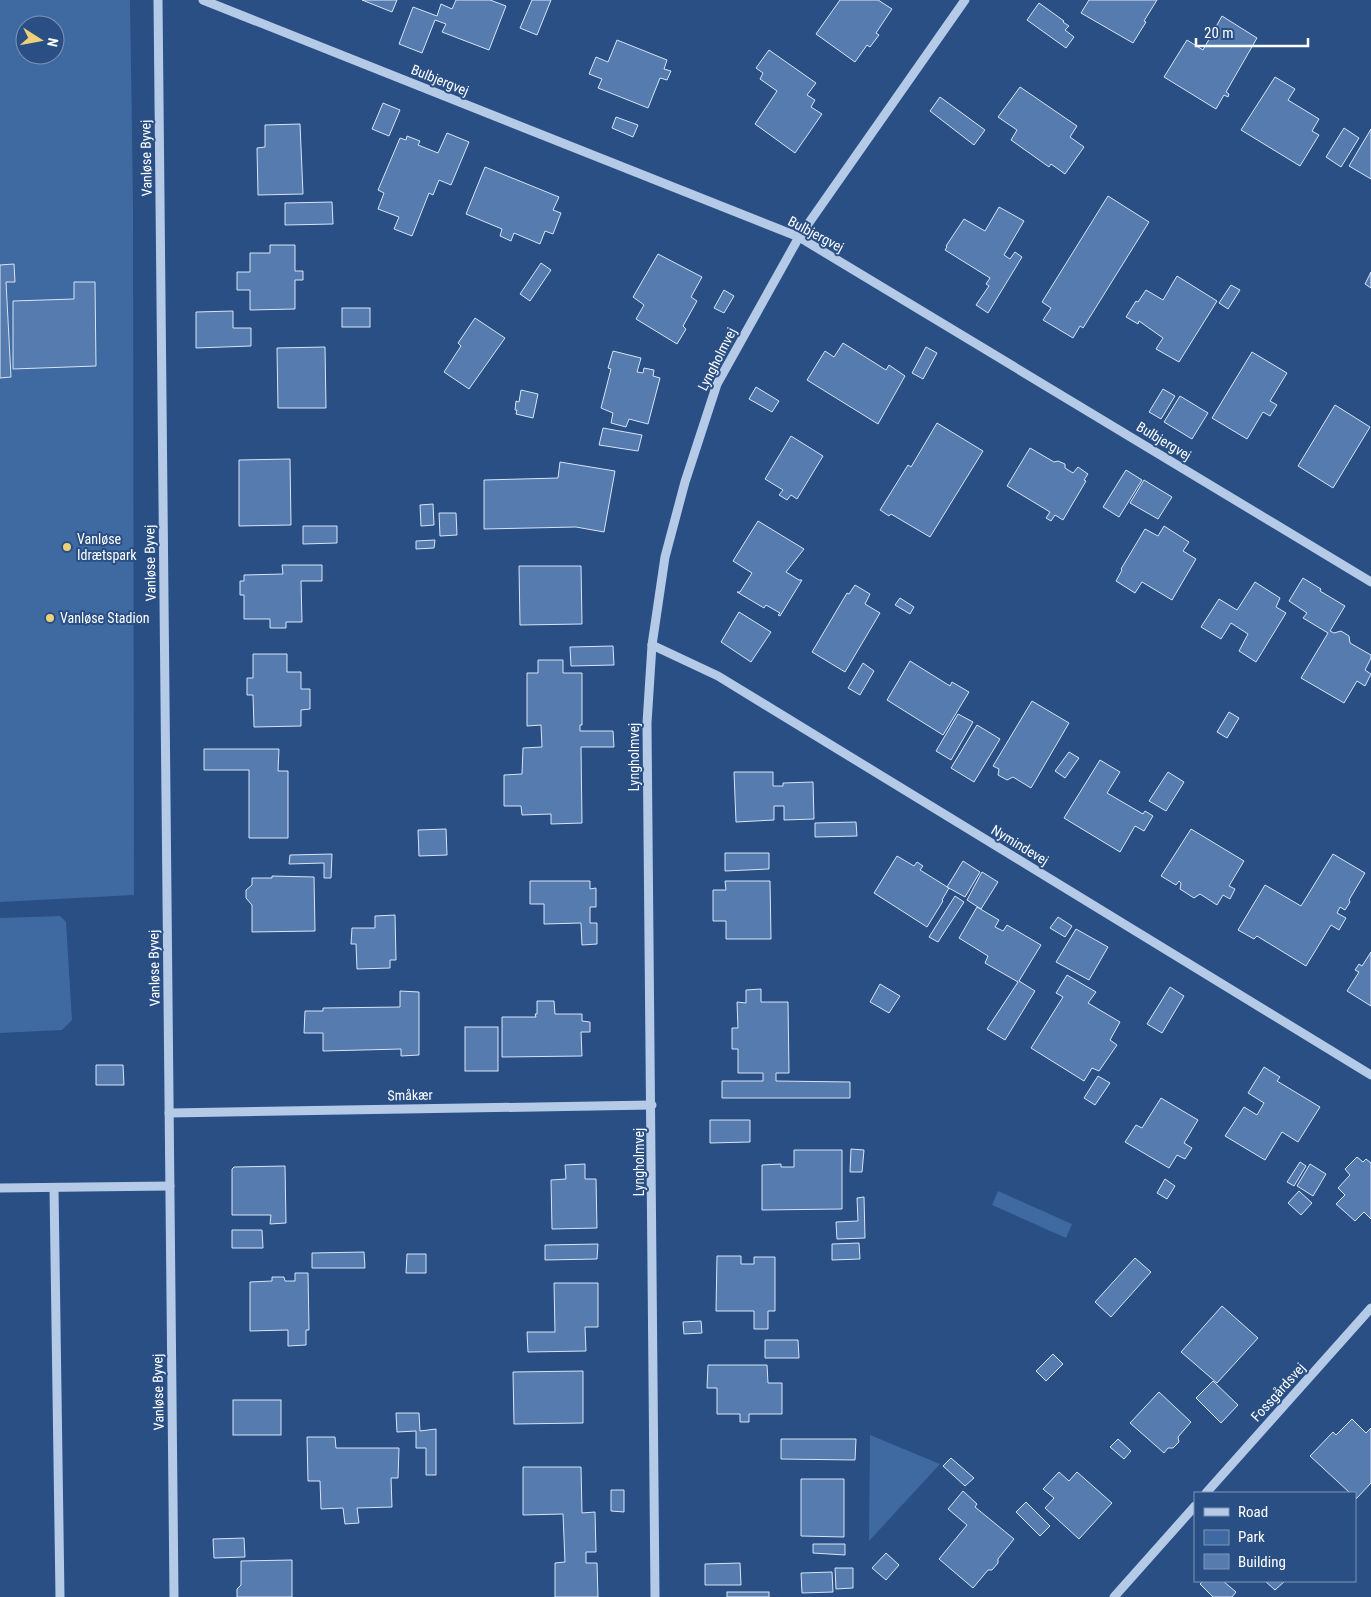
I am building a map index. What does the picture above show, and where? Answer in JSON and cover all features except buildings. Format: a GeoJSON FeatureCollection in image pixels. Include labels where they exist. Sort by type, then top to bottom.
{"type":"FeatureCollection","features":[{"type":"Feature","properties":{"kind":"street","name":"Vanløse Byvej"},"geometry":{"type":"LineString","coordinates":[[158,0],[174,1597]]}},
{"type":"Feature","properties":{"kind":"street","name":"Bulbjergvej"},"geometry":{"type":"LineString","coordinates":[[203,0],[799,237],[1371,582]]}},
{"type":"Feature","properties":{"kind":"street","name":"Lyngholmvej"},"geometry":{"type":"LineString","coordinates":[[656,1597],[647,723],[652,645],[665,557],[685,482],[717,384],[799,237],[965,0]]}},
{"type":"Feature","properties":{"kind":"street","name":"Nymindevej"},"geometry":{"type":"LineString","coordinates":[[652,645],[718,676],[1371,1075]]}},
{"type":"Feature","properties":{"kind":"street","name":"Småkær"},"geometry":{"type":"LineString","coordinates":[[170,1113],[652,1105]]}},
{"type":"Feature","properties":{"kind":"street"},"geometry":{"type":"LineString","coordinates":[[0,1188],[170,1186]]}},
{"type":"Feature","properties":{"kind":"street"},"geometry":{"type":"LineString","coordinates":[[54,1188],[60,1597]]}},
{"type":"Feature","properties":{"kind":"street","name":"Fossgårdsvej"},"geometry":{"type":"LineString","coordinates":[[1207,1492],[1371,1308]]}},
{"type":"Feature","properties":{"kind":"street"},"geometry":{"type":"LineString","coordinates":[[1114,1597],[1194,1507]]}},
{"type":"Feature","properties":{"kind":"green space","name":"Vanløse Idrætspark"},"geometry":{"type":"Polygon","coordinates":[[[0,0],[130,0],[133,200],[134,895],[0,902],[0,0]]]}},
{"type":"Feature","properties":{"kind":"green space"},"geometry":{"type":"Polygon","coordinates":[[[60,916],[66,922],[72,1020],[62,1030],[0,1033],[0,918],[60,916]]]}},
{"type":"Feature","properties":{"kind":"green space"},"geometry":{"type":"Polygon","coordinates":[[[998,1191],[1072,1224],[1066,1238],[992,1205],[998,1191]]]}},
{"type":"Feature","properties":{"kind":"green space"},"geometry":{"type":"Polygon","coordinates":[[[870,1435],[940,1464],[869,1541],[870,1435]]]}},
{"type":"Feature","properties":{"kind":"place","name":"Vanløse Idrætspark"},"geometry":{"type":"Point","coordinates":[67,547]}},
{"type":"Feature","properties":{"kind":"place","name":"Vanløse Stadion"},"geometry":{"type":"Point","coordinates":[50,618]}}]}
